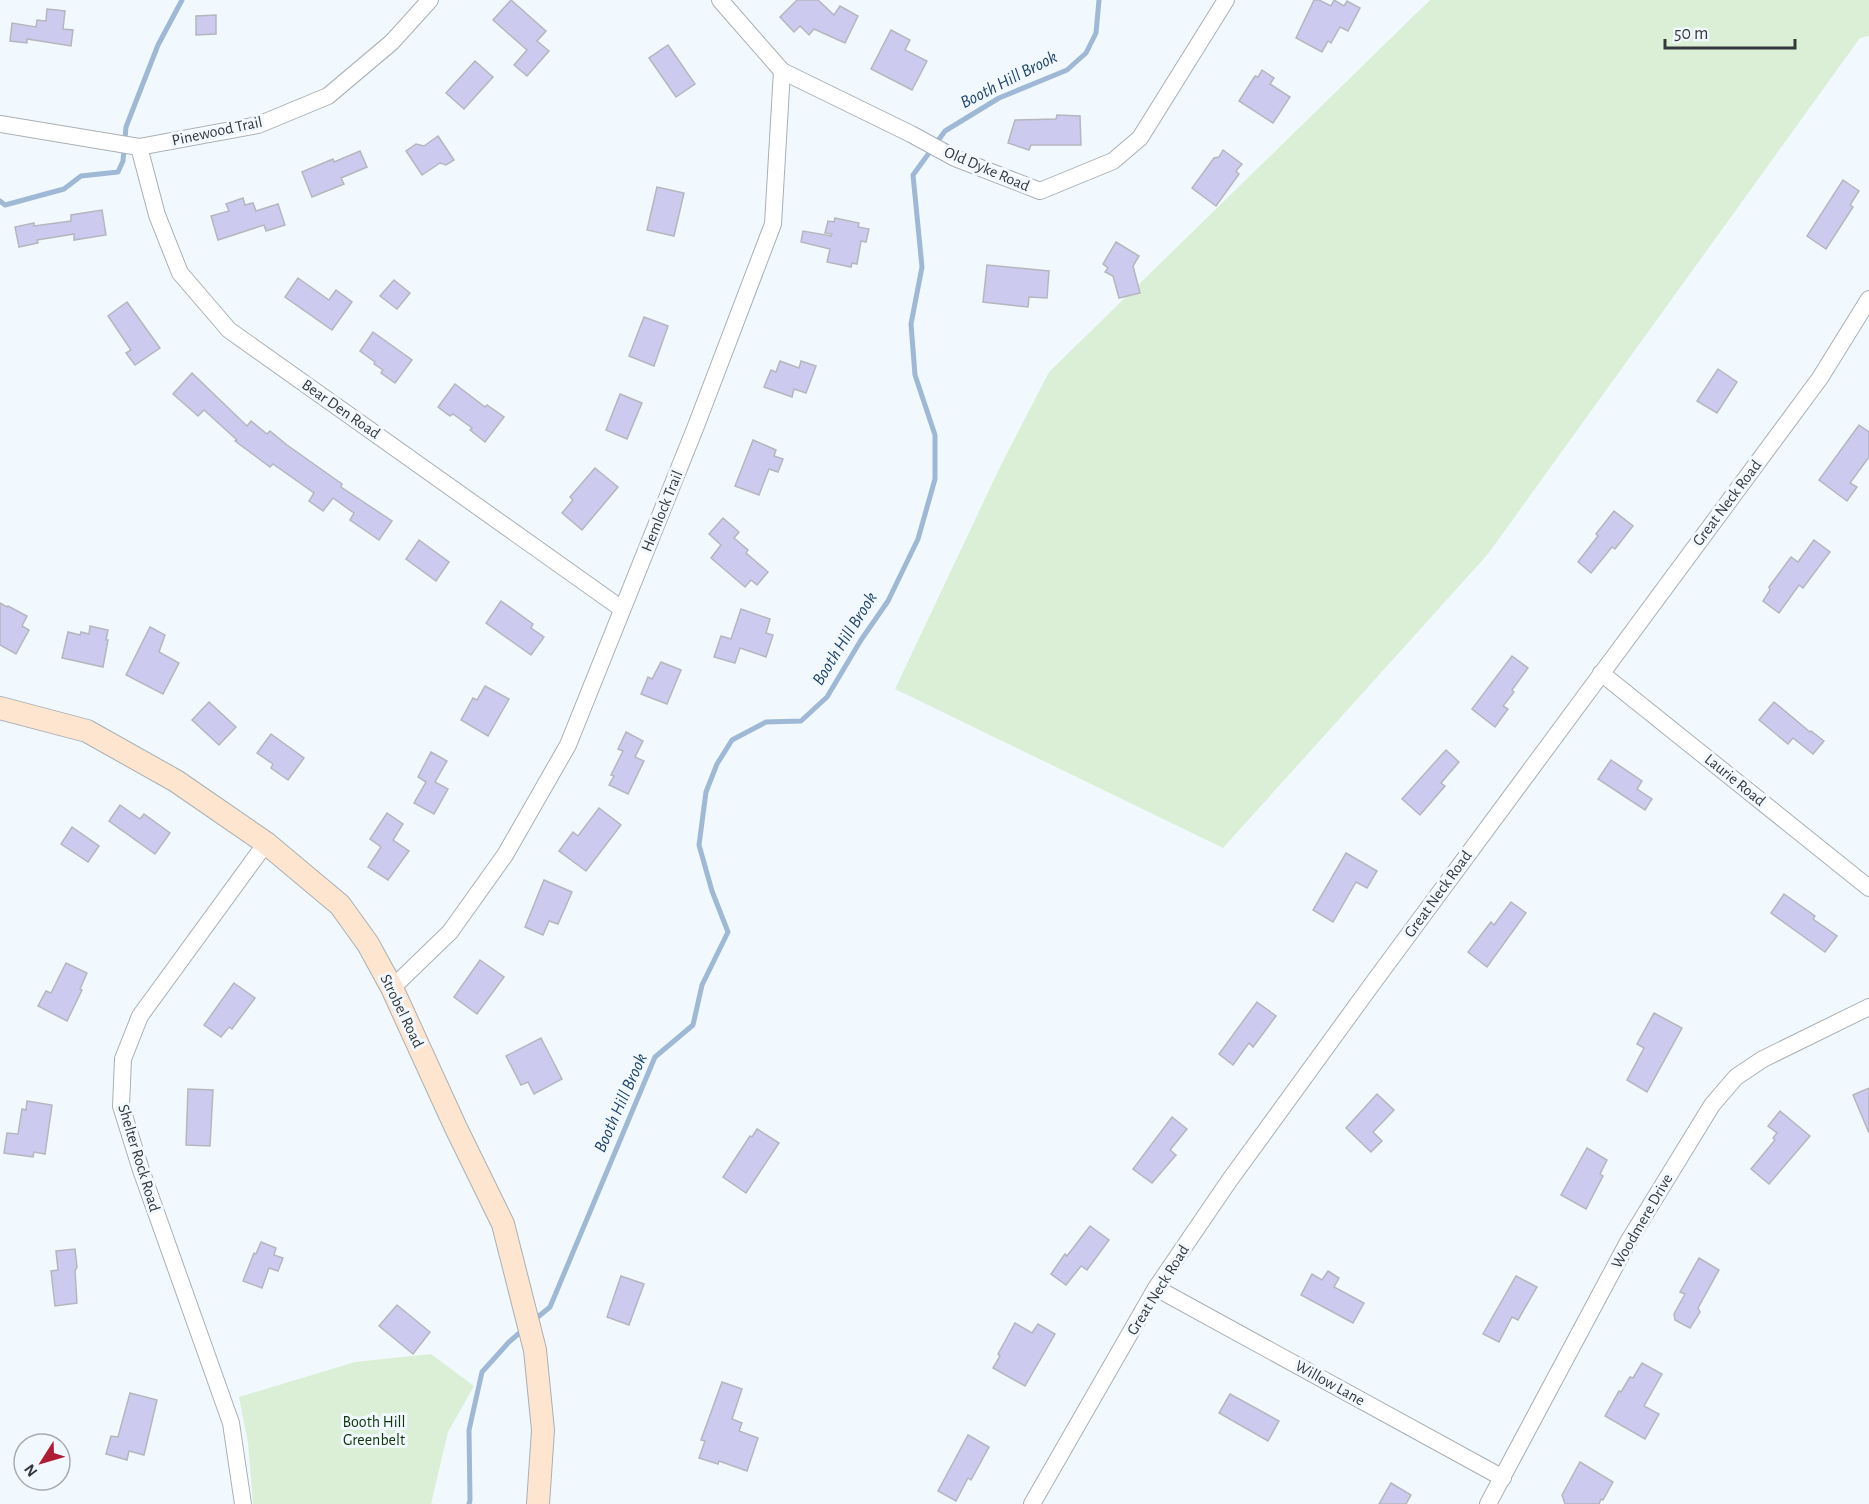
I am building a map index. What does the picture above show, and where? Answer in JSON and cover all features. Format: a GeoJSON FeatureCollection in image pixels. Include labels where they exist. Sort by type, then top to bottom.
{"type":"FeatureCollection","features":[{"type":"Feature","properties":{"kind":"street","name":"Pinewood Trail"},"geometry":{"type":"LineString","coordinates":[[0,124],[135,147],[258,124],[328,96],[392,42],[430,0]]}},
{"type":"Feature","properties":{"kind":"street"},"geometry":{"type":"LineString","coordinates":[[720,0],[782,71]]}},
{"type":"Feature","properties":{"kind":"street","name":"Old Dyke Road"},"geometry":{"type":"LineString","coordinates":[[782,71],[956,158],[1040,191],[1113,161],[1140,138],[1226,0]]}},
{"type":"Feature","properties":{"kind":"street","name":"Hemlock Trail"},"geometry":{"type":"LineString","coordinates":[[392,988],[450,932],[506,855],[568,745],[696,426],[772,224],[782,71]]}},
{"type":"Feature","properties":{"kind":"street","name":"Bear Den Road"},"geometry":{"type":"LineString","coordinates":[[135,147],[157,215],[180,273],[230,330],[622,609]]}},
{"type":"Feature","properties":{"kind":"street","name":"Great Neck Road"},"geometry":{"type":"LineString","coordinates":[[1032,1504],[1156,1288],[1229,1182],[1820,378],[1869,299]]}},
{"type":"Feature","properties":{"kind":"street","name":"Laurie Road"},"geometry":{"type":"LineString","coordinates":[[1601,673],[1869,888]]}},
{"type":"Feature","properties":{"kind":"street","name":"Strobel Road"},"geometry":{"type":"LineString","coordinates":[[0,708],[87,731],[176,781],[266,843],[340,905],[368,944],[392,988],[503,1224],[535,1350],[543,1430],[538,1504]]}},
{"type":"Feature","properties":{"kind":"street","name":"Shelter Rock Road"},"geometry":{"type":"LineString","coordinates":[[243,1504],[231,1423],[141,1170],[121,1106],[123,1059],[140,1016],[266,843]]}},
{"type":"Feature","properties":{"kind":"street","name":"Woodmere Drive"},"geometry":{"type":"LineString","coordinates":[[1488,1504],[1628,1242],[1712,1105],[1736,1077],[1763,1059],[1869,1007]]}},
{"type":"Feature","properties":{"kind":"street","name":"Willow Lane"},"geometry":{"type":"LineString","coordinates":[[1156,1288],[1503,1478]]}},
{"type":"Feature","properties":{"kind":"green space"},"geometry":{"type":"Polygon","coordinates":[[[1430,0],[1869,0],[1869,36],[1860,38],[1488,554],[1223,848],[895,689],[1000,467],[1049,372],[1430,0]]]}},
{"type":"Feature","properties":{"kind":"green space","name":"Booth Hill Greenbelt"},"geometry":{"type":"Polygon","coordinates":[[[431,1354],[474,1386],[448,1432],[431,1504],[253,1504],[248,1443],[239,1397],[355,1362],[431,1354]]]}},
{"type":"Feature","properties":{"kind":"building"},"geometry":{"type":"Polygon","coordinates":[[[511,0],[546,31],[537,41],[549,51],[527,76],[514,65],[527,50],[493,20],[511,0]]]}},
{"type":"Feature","properties":{"kind":"building"},"geometry":{"type":"Polygon","coordinates":[[[797,0],[818,0],[834,15],[840,6],[858,16],[845,43],[814,29],[809,35],[800,26],[794,32],[780,17],[797,0]]]}},
{"type":"Feature","properties":{"kind":"building"},"geometry":{"type":"Polygon","coordinates":[[[1314,0],[1331,6],[1334,0],[1344,6],[1347,1],[1360,8],[1348,31],[1340,27],[1331,43],[1328,41],[1322,52],[1296,38],[1314,0]]]}},
{"type":"Feature","properties":{"kind":"building"},"geometry":{"type":"Polygon","coordinates":[[[47,9],[65,11],[63,29],[73,30],[71,46],[27,39],[27,43],[10,41],[12,23],[36,27],[37,20],[46,21],[47,9]]]}},
{"type":"Feature","properties":{"kind":"building"},"geometry":{"type":"Polygon","coordinates":[[[216,15],[216,34],[196,35],[196,16],[216,15]]]}},
{"type":"Feature","properties":{"kind":"building"},"geometry":{"type":"Polygon","coordinates":[[[891,30],[910,40],[905,50],[927,61],[912,90],[871,69],[891,30]]]}},
{"type":"Feature","properties":{"kind":"building"},"geometry":{"type":"Polygon","coordinates":[[[668,45],[695,84],[676,97],[649,58],[668,45]]]}},
{"type":"Feature","properties":{"kind":"building"},"geometry":{"type":"Polygon","coordinates":[[[475,61],[493,77],[464,109],[446,93],[475,61]]]}},
{"type":"Feature","properties":{"kind":"building"},"geometry":{"type":"Polygon","coordinates":[[[1262,70],[1274,78],[1270,84],[1290,97],[1273,123],[1239,101],[1255,76],[1258,77],[1262,70]]]}},
{"type":"Feature","properties":{"kind":"building"},"geometry":{"type":"Polygon","coordinates":[[[1057,115],[1080,116],[1081,145],[1031,145],[1029,150],[1008,143],[1015,120],[1056,119],[1057,115]]]}},
{"type":"Feature","properties":{"kind":"building"},"geometry":{"type":"Polygon","coordinates":[[[438,136],[454,160],[446,165],[440,163],[422,175],[406,151],[416,144],[424,146],[438,136]]]}},
{"type":"Feature","properties":{"kind":"building"},"geometry":{"type":"Polygon","coordinates":[[[1223,150],[1242,164],[1236,171],[1239,174],[1216,206],[1192,188],[1214,158],[1219,157],[1223,150]]]}},
{"type":"Feature","properties":{"kind":"building"},"geometry":{"type":"Polygon","coordinates":[[[360,151],[367,167],[341,178],[344,184],[312,197],[302,172],[360,151]]]}},
{"type":"Feature","properties":{"kind":"building"},"geometry":{"type":"Polygon","coordinates":[[[1843,180],[1859,191],[1850,205],[1853,207],[1826,249],[1807,236],[1843,180]]]}},
{"type":"Feature","properties":{"kind":"building"},"geometry":{"type":"Polygon","coordinates":[[[657,187],[684,193],[674,236],[647,230],[657,187]]]}},
{"type":"Feature","properties":{"kind":"building"},"geometry":{"type":"Polygon","coordinates":[[[243,198],[245,205],[253,203],[256,211],[278,204],[285,225],[266,231],[264,225],[218,240],[211,216],[229,211],[226,204],[243,198]]]}},
{"type":"Feature","properties":{"kind":"building"},"geometry":{"type":"Polygon","coordinates":[[[102,210],[106,235],[74,240],[74,234],[37,240],[38,243],[19,247],[15,227],[34,223],[34,226],[71,221],[71,215],[102,210]]]}},
{"type":"Feature","properties":{"kind":"building"},"geometry":{"type":"Polygon","coordinates":[[[835,218],[859,223],[858,227],[869,229],[866,242],[861,241],[857,264],[852,263],[851,267],[827,262],[830,249],[801,242],[803,231],[831,236],[832,234],[825,233],[828,221],[834,222],[835,218]]]}},
{"type":"Feature","properties":{"kind":"building"},"geometry":{"type":"Polygon","coordinates":[[[1116,242],[1139,256],[1133,266],[1140,293],[1119,298],[1113,276],[1105,272],[1108,268],[1103,264],[1116,242]]]}},
{"type":"Feature","properties":{"kind":"building"},"geometry":{"type":"Polygon","coordinates":[[[987,265],[1049,271],[1047,298],[1029,297],[1028,307],[983,302],[987,265]]]}},
{"type":"Feature","properties":{"kind":"building"},"geometry":{"type":"Polygon","coordinates":[[[298,278],[329,300],[336,290],[352,302],[332,330],[285,297],[298,278]]]}},
{"type":"Feature","properties":{"kind":"building"},"geometry":{"type":"Polygon","coordinates":[[[394,280],[410,293],[397,309],[380,296],[394,280]]]}},
{"type":"Feature","properties":{"kind":"building"},"geometry":{"type":"Polygon","coordinates":[[[127,302],[160,348],[135,365],[126,353],[131,350],[108,316],[127,302]]]}},
{"type":"Feature","properties":{"kind":"building"},"geometry":{"type":"Polygon","coordinates":[[[644,317],[668,326],[654,366],[629,356],[644,317]]]}},
{"type":"Feature","properties":{"kind":"building"},"geometry":{"type":"Polygon","coordinates":[[[373,332],[412,360],[395,383],[381,373],[383,370],[360,351],[373,332]]]}},
{"type":"Feature","properties":{"kind":"building"},"geometry":{"type":"Polygon","coordinates":[[[780,361],[799,368],[801,361],[816,366],[806,393],[794,389],[792,397],[764,387],[771,370],[776,372],[780,361]]]}},
{"type":"Feature","properties":{"kind":"building"},"geometry":{"type":"Polygon","coordinates":[[[1718,369],[1737,382],[1717,413],[1697,401],[1718,369]]]}},
{"type":"Feature","properties":{"kind":"building"},"geometry":{"type":"Polygon","coordinates":[[[192,373],[247,426],[251,421],[267,434],[270,431],[342,484],[341,487],[392,521],[379,540],[350,520],[354,513],[333,498],[323,511],[309,501],[314,493],[273,464],[270,467],[235,441],[237,440],[204,410],[198,416],[173,394],[192,373]]]}},
{"type":"Feature","properties":{"kind":"building"},"geometry":{"type":"Polygon","coordinates":[[[455,384],[485,407],[487,405],[504,417],[485,442],[470,430],[472,428],[453,414],[450,416],[438,407],[455,384]]]}},
{"type":"Feature","properties":{"kind":"building"},"geometry":{"type":"Polygon","coordinates":[[[620,394],[642,403],[627,439],[606,430],[620,394]]]}},
{"type":"Feature","properties":{"kind":"building"},"geometry":{"type":"Polygon","coordinates":[[[1859,425],[1869,432],[1869,457],[1850,483],[1857,487],[1847,501],[1819,480],[1859,425]]]}},
{"type":"Feature","properties":{"kind":"building"},"geometry":{"type":"Polygon","coordinates":[[[753,440],[776,450],[774,456],[783,459],[778,472],[769,469],[759,495],[735,486],[753,440]]]}},
{"type":"Feature","properties":{"kind":"building"},"geometry":{"type":"Polygon","coordinates":[[[595,468],[618,487],[582,530],[562,513],[573,500],[570,497],[595,468]]]}},
{"type":"Feature","properties":{"kind":"building"},"geometry":{"type":"Polygon","coordinates":[[[1614,511],[1633,526],[1615,549],[1612,547],[1591,573],[1578,562],[1614,511]]]}},
{"type":"Feature","properties":{"kind":"building"},"geometry":{"type":"Polygon","coordinates":[[[723,518],[739,532],[734,538],[748,550],[746,553],[768,572],[757,585],[751,580],[745,587],[711,558],[721,545],[709,534],[723,518]]]}},
{"type":"Feature","properties":{"kind":"building"},"geometry":{"type":"Polygon","coordinates":[[[419,540],[449,562],[436,581],[406,559],[419,540]]]}},
{"type":"Feature","properties":{"kind":"building"},"geometry":{"type":"Polygon","coordinates":[[[1814,540],[1830,552],[1803,588],[1799,585],[1779,613],[1763,601],[1770,590],[1769,587],[1791,557],[1798,562],[1814,540]]]}},
{"type":"Feature","properties":{"kind":"building"},"geometry":{"type":"Polygon","coordinates":[[[501,601],[533,624],[531,628],[544,637],[531,655],[486,623],[501,601]]]}},
{"type":"Feature","properties":{"kind":"building"},"geometry":{"type":"Polygon","coordinates":[[[0,603],[27,616],[22,626],[29,630],[16,654],[0,645],[0,603]]]}},
{"type":"Feature","properties":{"kind":"building"},"geometry":{"type":"Polygon","coordinates":[[[741,609],[770,619],[766,633],[773,635],[766,657],[740,648],[735,663],[714,657],[721,636],[731,639],[741,609]]]}},
{"type":"Feature","properties":{"kind":"building"},"geometry":{"type":"Polygon","coordinates":[[[90,626],[108,630],[103,667],[62,658],[68,632],[80,635],[81,632],[89,634],[90,626]]]}},
{"type":"Feature","properties":{"kind":"building"},"geometry":{"type":"Polygon","coordinates":[[[150,627],[165,635],[159,652],[179,663],[163,694],[126,675],[150,627]]]}},
{"type":"Feature","properties":{"kind":"building"},"geometry":{"type":"Polygon","coordinates":[[[1512,656],[1528,668],[1503,706],[1508,709],[1495,727],[1472,709],[1512,656]]]}},
{"type":"Feature","properties":{"kind":"building"},"geometry":{"type":"Polygon","coordinates":[[[661,662],[681,670],[667,704],[641,694],[648,677],[652,679],[661,662]]]}},
{"type":"Feature","properties":{"kind":"building"},"geometry":{"type":"Polygon","coordinates":[[[485,686],[509,699],[488,736],[461,720],[473,698],[477,700],[485,686]]]}},
{"type":"Feature","properties":{"kind":"building"},"geometry":{"type":"Polygon","coordinates":[[[209,702],[236,727],[219,745],[192,720],[209,702]]]}},
{"type":"Feature","properties":{"kind":"building"},"geometry":{"type":"Polygon","coordinates":[[[1774,702],[1824,741],[1813,754],[1793,738],[1788,744],[1759,720],[1774,702]]]}},
{"type":"Feature","properties":{"kind":"building"},"geometry":{"type":"Polygon","coordinates":[[[626,732],[643,741],[635,757],[644,761],[628,794],[609,785],[614,776],[611,775],[623,751],[618,749],[626,732]]]}},
{"type":"Feature","properties":{"kind":"building"},"geometry":{"type":"Polygon","coordinates":[[[271,734],[304,758],[288,780],[271,768],[273,764],[257,753],[271,734]]]}},
{"type":"Feature","properties":{"kind":"building"},"geometry":{"type":"Polygon","coordinates":[[[1446,750],[1459,762],[1441,783],[1445,786],[1420,815],[1402,799],[1446,750]]]}},
{"type":"Feature","properties":{"kind":"building"},"geometry":{"type":"Polygon","coordinates":[[[431,752],[447,761],[435,782],[448,789],[434,814],[414,803],[426,782],[418,777],[431,752]]]}},
{"type":"Feature","properties":{"kind":"building"},"geometry":{"type":"Polygon","coordinates":[[[1611,760],[1642,781],[1637,789],[1652,799],[1645,810],[1598,779],[1611,760]]]}},
{"type":"Feature","properties":{"kind":"building"},"geometry":{"type":"Polygon","coordinates":[[[120,805],[140,819],[144,814],[170,833],[155,854],[109,821],[120,805]]]}},
{"type":"Feature","properties":{"kind":"building"},"geometry":{"type":"Polygon","coordinates":[[[599,808],[621,825],[586,871],[559,851],[573,832],[578,836],[599,808]]]}},
{"type":"Feature","properties":{"kind":"building"},"geometry":{"type":"Polygon","coordinates":[[[387,813],[403,824],[393,840],[409,851],[388,880],[368,867],[381,847],[370,839],[387,813]]]}},
{"type":"Feature","properties":{"kind":"building"},"geometry":{"type":"Polygon","coordinates":[[[72,827],[99,846],[88,862],[61,844],[72,827]]]}},
{"type":"Feature","properties":{"kind":"building"},"geometry":{"type":"Polygon","coordinates":[[[1346,853],[1377,871],[1367,888],[1356,882],[1333,922],[1313,910],[1346,853]]]}},
{"type":"Feature","properties":{"kind":"building"},"geometry":{"type":"Polygon","coordinates":[[[544,880],[572,892],[558,924],[549,921],[543,935],[525,927],[544,880]]]}},
{"type":"Feature","properties":{"kind":"building"},"geometry":{"type":"Polygon","coordinates":[[[1784,894],[1815,916],[1813,919],[1837,936],[1825,952],[1771,913],[1784,894]]]}},
{"type":"Feature","properties":{"kind":"building"},"geometry":{"type":"Polygon","coordinates":[[[1511,902],[1526,913],[1487,967],[1468,952],[1491,922],[1494,925],[1511,902]]]}},
{"type":"Feature","properties":{"kind":"building"},"geometry":{"type":"Polygon","coordinates":[[[480,960],[504,977],[477,1014],[454,997],[480,960]]]}},
{"type":"Feature","properties":{"kind":"building"},"geometry":{"type":"Polygon","coordinates":[[[66,963],[87,973],[80,989],[82,990],[67,1021],[38,1006],[46,991],[51,993],[66,963]]]}},
{"type":"Feature","properties":{"kind":"building"},"geometry":{"type":"Polygon","coordinates":[[[234,983],[255,998],[232,1029],[229,1027],[221,1037],[204,1025],[234,983]]]}},
{"type":"Feature","properties":{"kind":"building"},"geometry":{"type":"Polygon","coordinates":[[[1257,1002],[1276,1016],[1253,1047],[1249,1043],[1233,1065],[1219,1054],[1257,1002]]]}},
{"type":"Feature","properties":{"kind":"building"},"geometry":{"type":"Polygon","coordinates":[[[1654,1013],[1682,1028],[1647,1092],[1627,1080],[1644,1048],[1637,1044],[1654,1013]]]}},
{"type":"Feature","properties":{"kind":"building"},"geometry":{"type":"Polygon","coordinates":[[[541,1038],[562,1079],[534,1094],[528,1082],[521,1085],[506,1056],[541,1038]]]}},
{"type":"Feature","properties":{"kind":"building"},"geometry":{"type":"Polygon","coordinates":[[[1869,1088],[1869,1133],[1853,1095],[1869,1088]]]}},
{"type":"Feature","properties":{"kind":"building"},"geometry":{"type":"Polygon","coordinates":[[[188,1089],[213,1090],[210,1146],[186,1145],[188,1089]]]}},
{"type":"Feature","properties":{"kind":"building"},"geometry":{"type":"Polygon","coordinates":[[[1377,1094],[1394,1110],[1373,1132],[1382,1141],[1371,1152],[1346,1128],[1377,1094]]]}},
{"type":"Feature","properties":{"kind":"building"},"geometry":{"type":"Polygon","coordinates":[[[27,1101],[52,1105],[45,1154],[34,1152],[33,1157],[4,1153],[7,1133],[18,1134],[22,1109],[26,1110],[27,1101]]]}},
{"type":"Feature","properties":{"kind":"building"},"geometry":{"type":"Polygon","coordinates":[[[1780,1111],[1810,1136],[1769,1184],[1751,1169],[1775,1140],[1773,1138],[1777,1133],[1768,1126],[1780,1111]]]}},
{"type":"Feature","properties":{"kind":"building"},"geometry":{"type":"Polygon","coordinates":[[[1172,1117],[1187,1129],[1170,1150],[1176,1155],[1152,1183],[1133,1169],[1172,1117]]]}},
{"type":"Feature","properties":{"kind":"building"},"geometry":{"type":"Polygon","coordinates":[[[757,1129],[779,1143],[746,1193],[723,1177],[757,1129]]]}},
{"type":"Feature","properties":{"kind":"building"},"geometry":{"type":"Polygon","coordinates":[[[1587,1148],[1607,1160],[1600,1174],[1603,1176],[1586,1209],[1561,1195],[1587,1148]]]}},
{"type":"Feature","properties":{"kind":"building"},"geometry":{"type":"Polygon","coordinates":[[[1090,1226],[1109,1240],[1087,1270],[1081,1266],[1066,1285],[1051,1274],[1090,1226]]]}},
{"type":"Feature","properties":{"kind":"building"},"geometry":{"type":"Polygon","coordinates":[[[261,1242],[276,1248],[274,1255],[283,1258],[278,1271],[269,1268],[262,1288],[243,1281],[261,1242]]]}},
{"type":"Feature","properties":{"kind":"building"},"geometry":{"type":"Polygon","coordinates":[[[75,1249],[77,1303],[55,1306],[51,1271],[58,1270],[56,1251],[75,1249]]]}},
{"type":"Feature","properties":{"kind":"building"},"geometry":{"type":"Polygon","coordinates":[[[1699,1258],[1719,1270],[1690,1328],[1675,1320],[1674,1314],[1685,1294],[1680,1292],[1699,1258]]]}},
{"type":"Feature","properties":{"kind":"building"},"geometry":{"type":"Polygon","coordinates":[[[1328,1271],[1339,1278],[1334,1287],[1364,1303],[1353,1323],[1301,1295],[1312,1274],[1322,1280],[1328,1271]]]}},
{"type":"Feature","properties":{"kind":"building"},"geometry":{"type":"Polygon","coordinates":[[[621,1276],[644,1284],[629,1325],[607,1317],[621,1276]]]}},
{"type":"Feature","properties":{"kind":"building"},"geometry":{"type":"Polygon","coordinates":[[[1516,1276],[1537,1287],[1518,1320],[1512,1317],[1499,1342],[1483,1334],[1516,1276]]]}},
{"type":"Feature","properties":{"kind":"building"},"geometry":{"type":"Polygon","coordinates":[[[397,1305],[430,1332],[413,1354],[379,1326],[397,1305]]]}},
{"type":"Feature","properties":{"kind":"building"},"geometry":{"type":"Polygon","coordinates":[[[1015,1323],[1032,1333],[1038,1324],[1055,1334],[1025,1386],[993,1368],[1015,1323]]]}},
{"type":"Feature","properties":{"kind":"building"},"geometry":{"type":"Polygon","coordinates":[[[1642,1363],[1662,1374],[1644,1406],[1659,1414],[1645,1439],[1605,1416],[1619,1391],[1621,1392],[1630,1377],[1633,1378],[1642,1363]]]}},
{"type":"Feature","properties":{"kind":"building"},"geometry":{"type":"Polygon","coordinates":[[[722,1382],[742,1389],[732,1419],[742,1423],[739,1431],[758,1438],[747,1471],[719,1461],[718,1464],[699,1458],[705,1441],[701,1440],[722,1382]]]}},
{"type":"Feature","properties":{"kind":"building"},"geometry":{"type":"Polygon","coordinates":[[[130,1393],[157,1400],[144,1455],[129,1451],[127,1460],[106,1454],[111,1436],[118,1437],[130,1393]]]}},
{"type":"Feature","properties":{"kind":"building"},"geometry":{"type":"Polygon","coordinates":[[[1230,1394],[1279,1421],[1268,1441],[1219,1413],[1230,1394]]]}},
{"type":"Feature","properties":{"kind":"building"},"geometry":{"type":"Polygon","coordinates":[[[968,1435],[989,1447],[971,1480],[968,1478],[956,1501],[938,1491],[968,1435]]]}},
{"type":"Feature","properties":{"kind":"building"},"geometry":{"type":"Polygon","coordinates":[[[1580,1462],[1613,1482],[1599,1504],[1565,1504],[1562,1495],[1580,1462]]]}},
{"type":"Feature","properties":{"kind":"building"},"geometry":{"type":"Polygon","coordinates":[[[1391,1483],[1411,1495],[1406,1504],[1379,1504],[1391,1483]]]}},
{"type":"Feature","properties":{"kind":"waterway"},"geometry":{"type":"LineString","coordinates":[[0,201],[5,205],[64,189],[81,176],[118,172],[123,161],[126,127],[158,45],[182,0]]}},
{"type":"Feature","properties":{"kind":"waterway","name":"Booth Hill Brook"},"geometry":{"type":"LineString","coordinates":[[533,1321],[550,1307],[655,1057],[693,1025],[702,985],[728,932],[712,891],[699,845],[706,792],[717,764],[732,740],[766,722],[801,721],[827,697],[861,640],[888,601],[918,539],[935,479],[935,435],[915,375],[911,324],[922,267],[913,175],[945,131],[999,98],[1067,70],[1086,53],[1096,33],[1099,0]]}},
{"type":"Feature","properties":{"kind":"waterway","name":"Booth Hill Brook"},"geometry":{"type":"LineString","coordinates":[[469,1504],[469,1430],[482,1372],[524,1329]]}}]}
